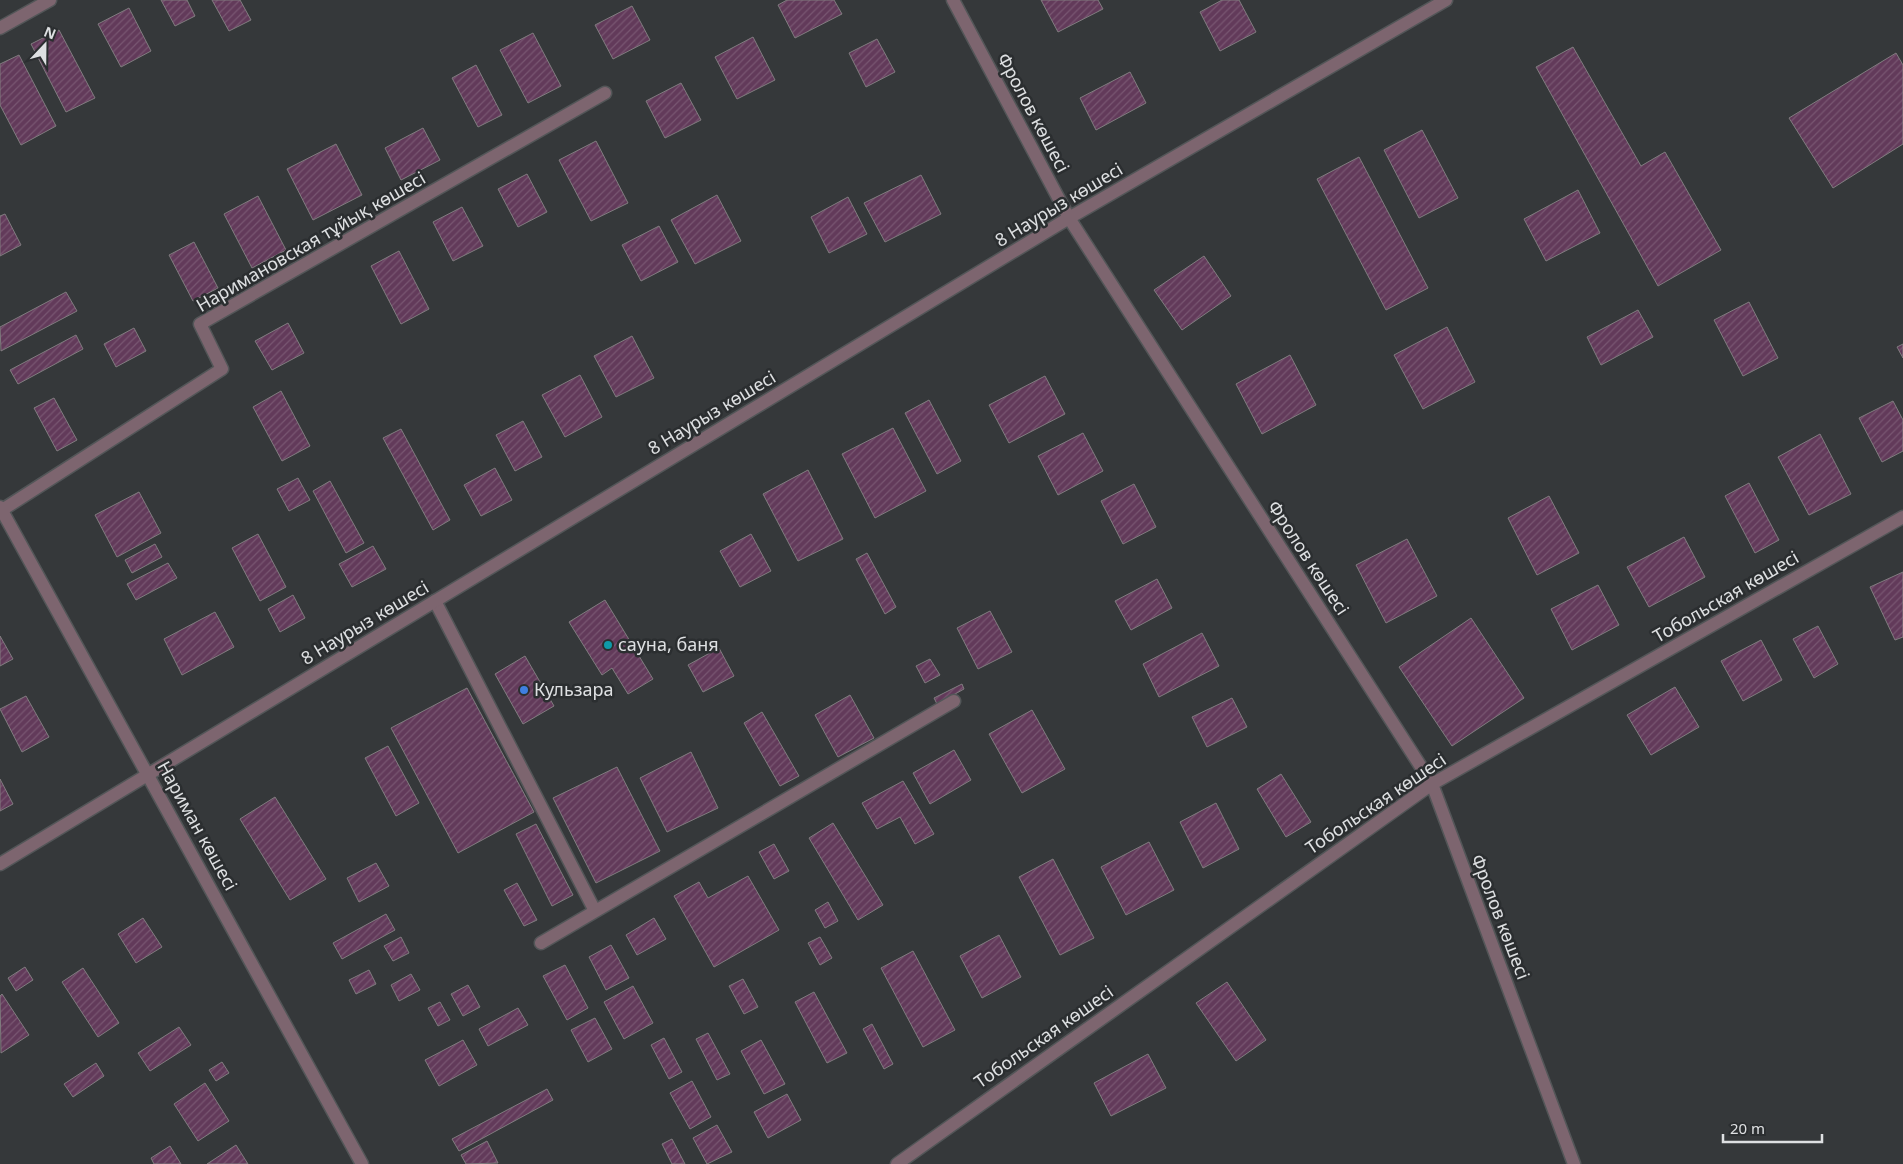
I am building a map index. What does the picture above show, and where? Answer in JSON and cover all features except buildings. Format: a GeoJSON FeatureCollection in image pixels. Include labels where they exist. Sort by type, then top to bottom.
{"type":"FeatureCollection","features":[{"type":"Feature","properties":{"kind":"street"},"geometry":{"type":"LineString","coordinates":[[0,28],[50,0]]}},
{"type":"Feature","properties":{"kind":"street","name":"Фролов көшесі"},"geometry":{"type":"LineString","coordinates":[[953,0],[1069,218],[1432,784],[1574,1164]]}},
{"type":"Feature","properties":{"kind":"street","name":"8 Наурыз көшесі"},"geometry":{"type":"LineString","coordinates":[[0,864],[1069,218],[1446,0]]}},
{"type":"Feature","properties":{"kind":"street","name":"Наримановская тұйық көшесі"},"geometry":{"type":"LineString","coordinates":[[1,509],[222,369],[200,324],[604,93]]}},
{"type":"Feature","properties":{"kind":"street","name":"Нариман көшесі"},"geometry":{"type":"LineString","coordinates":[[1,509],[149,774],[362,1164]]}},
{"type":"Feature","properties":{"kind":"street","name":"Тобольская көшесі"},"geometry":{"type":"LineString","coordinates":[[897,1164],[1432,784],[1903,517]]}},
{"type":"Feature","properties":{"kind":"street"},"geometry":{"type":"LineString","coordinates":[[435,601],[595,911]]}},
{"type":"Feature","properties":{"kind":"street"},"geometry":{"type":"LineString","coordinates":[[541,943],[954,701]]}},
{"type":"Feature","properties":{"kind":"place","name":"сауна, баня"},"geometry":{"type":"Point","coordinates":[608,645]}},
{"type":"Feature","properties":{"kind":"place","name":"Кульзара"},"geometry":{"type":"Point","coordinates":[524,690]}}]}
